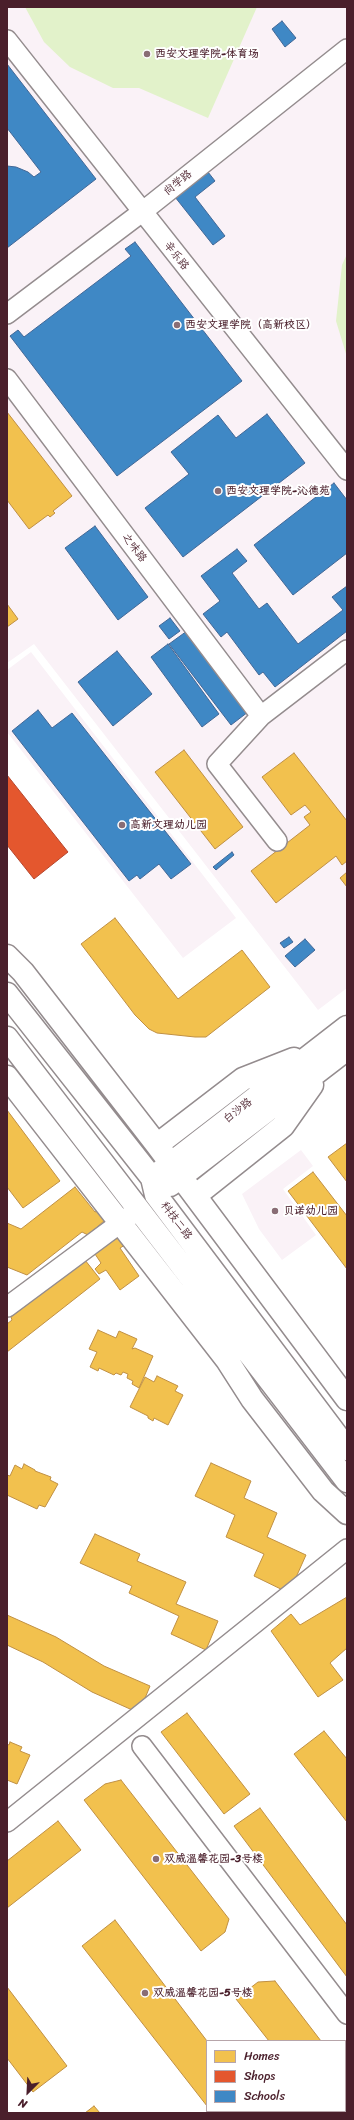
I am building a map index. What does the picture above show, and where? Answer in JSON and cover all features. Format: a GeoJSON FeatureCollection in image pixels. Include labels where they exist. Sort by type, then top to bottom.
{"type":"FeatureCollection","features":[{"type":"Feature","properties":{"kind":"street","name":"辛乐路"},"geometry":{"type":"LineString","coordinates":[[7,40],[347,470]]}},
{"type":"Feature","properties":{"kind":"street","name":"尚学路"},"geometry":{"type":"LineString","coordinates":[[7,314],[142,212],[347,48]]}},
{"type":"Feature","properties":{"kind":"street","name":"之味路"},"geometry":{"type":"LineString","coordinates":[[7,379],[261,716]]}},
{"type":"Feature","properties":{"kind":"street"},"geometry":{"type":"LineString","coordinates":[[277,841],[217,764],[261,716],[347,650]]}},
{"type":"Feature","properties":{"kind":"street"},"geometry":{"type":"LineString","coordinates":[[7,956],[23,972],[157,1145],[347,1399]]}},
{"type":"Feature","properties":{"kind":"street","name":"科技二路"},"geometry":{"type":"LineString","coordinates":[[7,994],[154,1186],[346,1447]]}},
{"type":"Feature","properties":{"kind":"street","name":"白沙路"},"geometry":{"type":"LineString","coordinates":[[133,1202],[323,1057],[347,1027]]}},
{"type":"Feature","properties":{"kind":"street","name":"科技二路"},"geometry":{"type":"LineString","coordinates":[[7,1038],[347,1481]]}},
{"type":"Feature","properties":{"kind":"street","name":"白沙路"},"geometry":{"type":"LineString","coordinates":[[323,1057],[347,1049]]}},
{"type":"Feature","properties":{"kind":"street"},"geometry":{"type":"LineString","coordinates":[[157,1145],[243,1079],[323,1057]]}},
{"type":"Feature","properties":{"kind":"street"},"geometry":{"type":"LineString","coordinates":[[195,1196],[283,1126],[323,1057]]}},
{"type":"Feature","properties":{"kind":"street"},"geometry":{"type":"LineString","coordinates":[[7,1077],[227,1360],[252,1399],[324,1491],[347,1513]]}},
{"type":"Feature","properties":{"kind":"street"},"geometry":{"type":"LineString","coordinates":[[7,1306],[120,1222],[133,1202]]}},
{"type":"Feature","properties":{"kind":"street"},"geometry":{"type":"LineString","coordinates":[[7,1822],[347,1549]]}},
{"type":"Feature","properties":{"kind":"street"},"geometry":{"type":"LineString","coordinates":[[142,1746],[347,2014]]}},
{"type":"Feature","properties":{"kind":"shaded area","name":"西安文理学院（高新校区）"},"geometry":{"type":"Polygon","coordinates":[[[7,7],[347,7],[347,988],[318,1010],[34,644],[7,663],[7,7]]]}},
{"type":"Feature","properties":{"kind":"shaded area","name":"高新文理幼儿园"},"geometry":{"type":"Polygon","coordinates":[[[31,652],[236,918],[183,958],[7,732],[7,670],[31,652]]]}},
{"type":"Feature","properties":{"kind":"shaded area","name":"贝诺幼儿园"},"geometry":{"type":"Polygon","coordinates":[[[301,1150],[313,1166],[283,1189],[316,1235],[282,1260],[259,1229],[242,1194],[301,1150]]]}},
{"type":"Feature","properties":{"kind":"green space","name":"西安文理学院-体育场"},"geometry":{"type":"Polygon","coordinates":[[[25,7],[257,7],[208,118],[139,88],[113,88],[70,67],[44,42],[25,7]]]}},
{"type":"Feature","properties":{"kind":"green space"},"geometry":{"type":"Polygon","coordinates":[[[347,254],[347,357],[336,321],[342,265],[347,254]]]}},
{"type":"Feature","properties":{"kind":"building: Homes"},"geometry":{"type":"Polygon","coordinates":[[[7,412],[72,496],[53,511],[55,513],[50,517],[48,515],[29,529],[7,500],[7,412]]]}},
{"type":"Feature","properties":{"kind":"building: Homes"},"geometry":{"type":"Polygon","coordinates":[[[7,604],[18,619],[7,627],[7,604]]]}},
{"type":"Feature","properties":{"kind":"building: Homes"},"geometry":{"type":"Polygon","coordinates":[[[184,750],[243,827],[215,849],[155,772],[184,750]]]}},
{"type":"Feature","properties":{"kind":"building: Homes"},"geometry":{"type":"Polygon","coordinates":[[[294,753],[347,821],[347,861],[342,865],[336,856],[276,903],[251,871],[310,825],[304,817],[311,812],[305,805],[291,815],[262,777],[294,753]]]}},
{"type":"Feature","properties":{"kind":"building: Homes"},"geometry":{"type":"Polygon","coordinates":[[[347,872],[347,887],[340,878],[347,872]]]}},
{"type":"Feature","properties":{"kind":"building: Homes"},"geometry":{"type":"Polygon","coordinates":[[[115,918],[178,999],[242,950],[270,987],[206,1037],[157,1033],[149,1029],[135,1015],[81,944],[115,918]]]}},
{"type":"Feature","properties":{"kind":"building: Homes"},"geometry":{"type":"Polygon","coordinates":[[[7,1110],[60,1181],[23,1208],[7,1187],[7,1110]]]}},
{"type":"Feature","properties":{"kind":"building: Homes"},"geometry":{"type":"Polygon","coordinates":[[[347,1143],[347,1182],[328,1157],[347,1143]]]}},
{"type":"Feature","properties":{"kind":"building: Homes"},"geometry":{"type":"Polygon","coordinates":[[[313,1172],[347,1216],[347,1269],[288,1191],[313,1172]]]}},
{"type":"Feature","properties":{"kind":"building: Homes"},"geometry":{"type":"Polygon","coordinates":[[[75,1187],[95,1212],[99,1210],[105,1220],[88,1235],[82,1232],[27,1275],[7,1267],[7,1223],[21,1229],[75,1187]]]}},
{"type":"Feature","properties":{"kind":"building: Homes"},"geometry":{"type":"Polygon","coordinates":[[[120,1237],[125,1245],[120,1248],[139,1276],[120,1290],[106,1270],[99,1274],[95,1269],[101,1263],[93,1251],[120,1237]]]}},
{"type":"Feature","properties":{"kind":"building: Homes"},"geometry":{"type":"Polygon","coordinates":[[[85,1260],[100,1279],[7,1352],[7,1324],[12,1320],[11,1317],[85,1260]]]}},
{"type":"Feature","properties":{"kind":"building: Homes"},"geometry":{"type":"Polygon","coordinates":[[[98,1330],[116,1338],[119,1331],[137,1339],[132,1349],[135,1348],[153,1356],[139,1388],[132,1384],[133,1381],[127,1378],[128,1374],[123,1372],[121,1375],[116,1373],[114,1375],[99,1368],[98,1371],[90,1367],[97,1352],[89,1349],[98,1330]]]}},
{"type":"Feature","properties":{"kind":"building: Homes"},"geometry":{"type":"Polygon","coordinates":[[[157,1376],[178,1386],[175,1391],[183,1395],[168,1425],[154,1418],[153,1421],[148,1418],[148,1416],[130,1407],[145,1377],[154,1382],[157,1376]]]}},
{"type":"Feature","properties":{"kind":"building: Homes"},"geometry":{"type":"Polygon","coordinates":[[[211,1463],[251,1481],[244,1498],[277,1513],[267,1537],[306,1555],[289,1593],[254,1576],[264,1554],[226,1537],[235,1515],[195,1496],[211,1463]]]}},
{"type":"Feature","properties":{"kind":"building: Homes"},"geometry":{"type":"Polygon","coordinates":[[[24,1464],[35,1471],[51,1477],[50,1480],[58,1484],[45,1507],[39,1505],[37,1509],[7,1495],[7,1475],[10,1476],[15,1465],[22,1469],[24,1464]]]}},
{"type":"Feature","properties":{"kind":"building: Homes"},"geometry":{"type":"Polygon","coordinates":[[[95,1534],[140,1554],[137,1561],[186,1582],[176,1604],[218,1621],[206,1650],[171,1634],[179,1616],[129,1593],[132,1586],[80,1563],[95,1534]]]}},
{"type":"Feature","properties":{"kind":"building: Homes"},"geometry":{"type":"Polygon","coordinates":[[[347,1597],[347,1648],[330,1663],[343,1680],[318,1697],[271,1631],[291,1614],[300,1625],[347,1597]]]}},
{"type":"Feature","properties":{"kind":"building: Homes"},"geometry":{"type":"Polygon","coordinates":[[[7,1615],[56,1637],[104,1666],[150,1686],[139,1713],[92,1692],[43,1662],[7,1645],[7,1615]]]}},
{"type":"Feature","properties":{"kind":"building: Homes"},"geometry":{"type":"Polygon","coordinates":[[[187,1713],[250,1794],[224,1814],[161,1732],[187,1713]]]}},
{"type":"Feature","properties":{"kind":"building: Homes"},"geometry":{"type":"Polygon","coordinates":[[[324,1731],[347,1759],[347,1822],[294,1754],[324,1731]]]}},
{"type":"Feature","properties":{"kind":"building: Homes"},"geometry":{"type":"Polygon","coordinates":[[[10,1742],[22,1747],[20,1751],[30,1755],[17,1784],[7,1780],[7,1744],[9,1745],[10,1742]]]}},
{"type":"Feature","properties":{"kind":"building: Homes","name":"双威温馨花园-3号楼"},"geometry":{"type":"Polygon","coordinates":[[[121,1780],[229,1919],[225,1932],[201,1951],[84,1800],[105,1784],[121,1780]]]}},
{"type":"Feature","properties":{"kind":"building: Homes"},"geometry":{"type":"Polygon","coordinates":[[[260,1808],[347,1925],[347,1977],[234,1826],[260,1808]]]}},
{"type":"Feature","properties":{"kind":"building: Homes"},"geometry":{"type":"Polygon","coordinates":[[[58,1821],[81,1850],[7,1908],[7,1861],[58,1821]]]}},
{"type":"Feature","properties":{"kind":"building: Homes","name":"双威温馨花园-5号楼"},"geometry":{"type":"Polygon","coordinates":[[[115,1920],[206,2040],[206,2105],[82,1946],[115,1920]]]}},
{"type":"Feature","properties":{"kind":"building: Homes"},"geometry":{"type":"Polygon","coordinates":[[[275,1981],[320,2040],[268,2040],[236,1999],[258,1982],[275,1981]]]}},
{"type":"Feature","properties":{"kind":"building: Homes"},"geometry":{"type":"Polygon","coordinates":[[[7,1987],[67,2066],[33,2092],[7,2058],[7,1987]]]}},
{"type":"Feature","properties":{"kind":"building: Homes"},"geometry":{"type":"Polygon","coordinates":[[[346,2074],[347,2113],[324,2113],[346,2112],[346,2074]]]}},
{"type":"Feature","properties":{"kind":"building: Homes"},"geometry":{"type":"Polygon","coordinates":[[[94,2106],[100,2113],[85,2113],[94,2106]]]}},
{"type":"Feature","properties":{"kind":"building: Homes"},"geometry":{"type":"Polygon","coordinates":[[[212,2112],[230,2112],[228,2113],[212,2112]]]}},
{"type":"Feature","properties":{"kind":"building: Shops"},"geometry":{"type":"Polygon","coordinates":[[[7,775],[68,852],[34,879],[7,845],[7,775]]]}},
{"type":"Feature","properties":{"kind":"building: Schools"},"geometry":{"type":"Polygon","coordinates":[[[282,21],[296,38],[285,47],[272,29],[282,21]]]}},
{"type":"Feature","properties":{"kind":"building: Schools"},"geometry":{"type":"Polygon","coordinates":[[[7,64],[96,179],[7,248],[7,166],[16,167],[28,172],[34,177],[41,172],[7,128],[7,64]]]}},
{"type":"Feature","properties":{"kind":"building: Schools"},"geometry":{"type":"Polygon","coordinates":[[[208,172],[215,181],[195,197],[225,236],[213,245],[175,197],[208,172]]]}},
{"type":"Feature","properties":{"kind":"building: Schools"},"geometry":{"type":"Polygon","coordinates":[[[135,242],[242,381],[117,476],[10,336],[18,330],[24,337],[131,256],[125,249],[135,242]]]}},
{"type":"Feature","properties":{"kind":"building: Schools","name":"西安文理学院-沁德苑"},"geometry":{"type":"Polygon","coordinates":[[[267,414],[305,463],[183,557],[145,508],[189,474],[171,452],[218,415],[236,438],[267,414]]]}},
{"type":"Feature","properties":{"kind":"building: Schools"},"geometry":{"type":"Polygon","coordinates":[[[334,483],[347,500],[347,553],[293,595],[254,545],[334,483]]]}},
{"type":"Feature","properties":{"kind":"building: Schools"},"geometry":{"type":"Polygon","coordinates":[[[95,526],[148,597],[118,620],[65,548],[95,526]]]}},
{"type":"Feature","properties":{"kind":"building: Schools"},"geometry":{"type":"Polygon","coordinates":[[[237,549],[247,561],[232,573],[259,609],[267,603],[298,644],[343,610],[332,597],[347,586],[347,631],[275,687],[263,672],[259,675],[227,632],[221,637],[203,614],[220,601],[201,576],[237,549]]]}},
{"type":"Feature","properties":{"kind":"building: Schools"},"geometry":{"type":"Polygon","coordinates":[[[170,618],[180,631],[169,639],[159,626],[170,618]]]}},
{"type":"Feature","properties":{"kind":"building: Schools"},"geometry":{"type":"Polygon","coordinates":[[[187,631],[248,712],[231,725],[169,644],[187,631]]]}},
{"type":"Feature","properties":{"kind":"building: Schools"},"geometry":{"type":"Polygon","coordinates":[[[168,644],[219,714],[202,727],[151,657],[168,644]]]}},
{"type":"Feature","properties":{"kind":"building: Schools"},"geometry":{"type":"Polygon","coordinates":[[[117,651],[152,694],[113,726],[78,682],[117,651]]]}},
{"type":"Feature","properties":{"kind":"building: Schools"},"geometry":{"type":"Polygon","coordinates":[[[38,710],[52,728],[72,713],[191,864],[171,879],[159,864],[140,879],[137,875],[129,881],[12,731],[38,710]]]}},
{"type":"Feature","properties":{"kind":"building: Schools"},"geometry":{"type":"Polygon","coordinates":[[[232,852],[234,855],[216,870],[213,867],[232,852]]]}},
{"type":"Feature","properties":{"kind":"building: Schools"},"geometry":{"type":"Polygon","coordinates":[[[289,937],[293,942],[284,948],[280,943],[289,937]]]}},
{"type":"Feature","properties":{"kind":"building: Schools"},"geometry":{"type":"Polygon","coordinates":[[[305,939],[315,950],[295,967],[285,956],[305,939]]]}},
{"type":"Feature","properties":{"kind":"place","name":"西安文理学院-体育场"},"geometry":{"type":"Point","coordinates":[147,54]}},
{"type":"Feature","properties":{"kind":"place","name":"西安文理学院（高新校区）"},"geometry":{"type":"Point","coordinates":[177,325]}},
{"type":"Feature","properties":{"kind":"place","name":"西安文理学院-沁德苑"},"geometry":{"type":"Point","coordinates":[218,491]}},
{"type":"Feature","properties":{"kind":"place","name":"高新文理幼儿园"},"geometry":{"type":"Point","coordinates":[122,825]}},
{"type":"Feature","properties":{"kind":"place","name":"贝诺幼儿园"},"geometry":{"type":"Point","coordinates":[275,1211]}},
{"type":"Feature","properties":{"kind":"place","name":"双威温馨花园-3号楼"},"geometry":{"type":"Point","coordinates":[156,1859]}},
{"type":"Feature","properties":{"kind":"place","name":"双威温馨花园-5号楼"},"geometry":{"type":"Point","coordinates":[145,1993]}}]}
